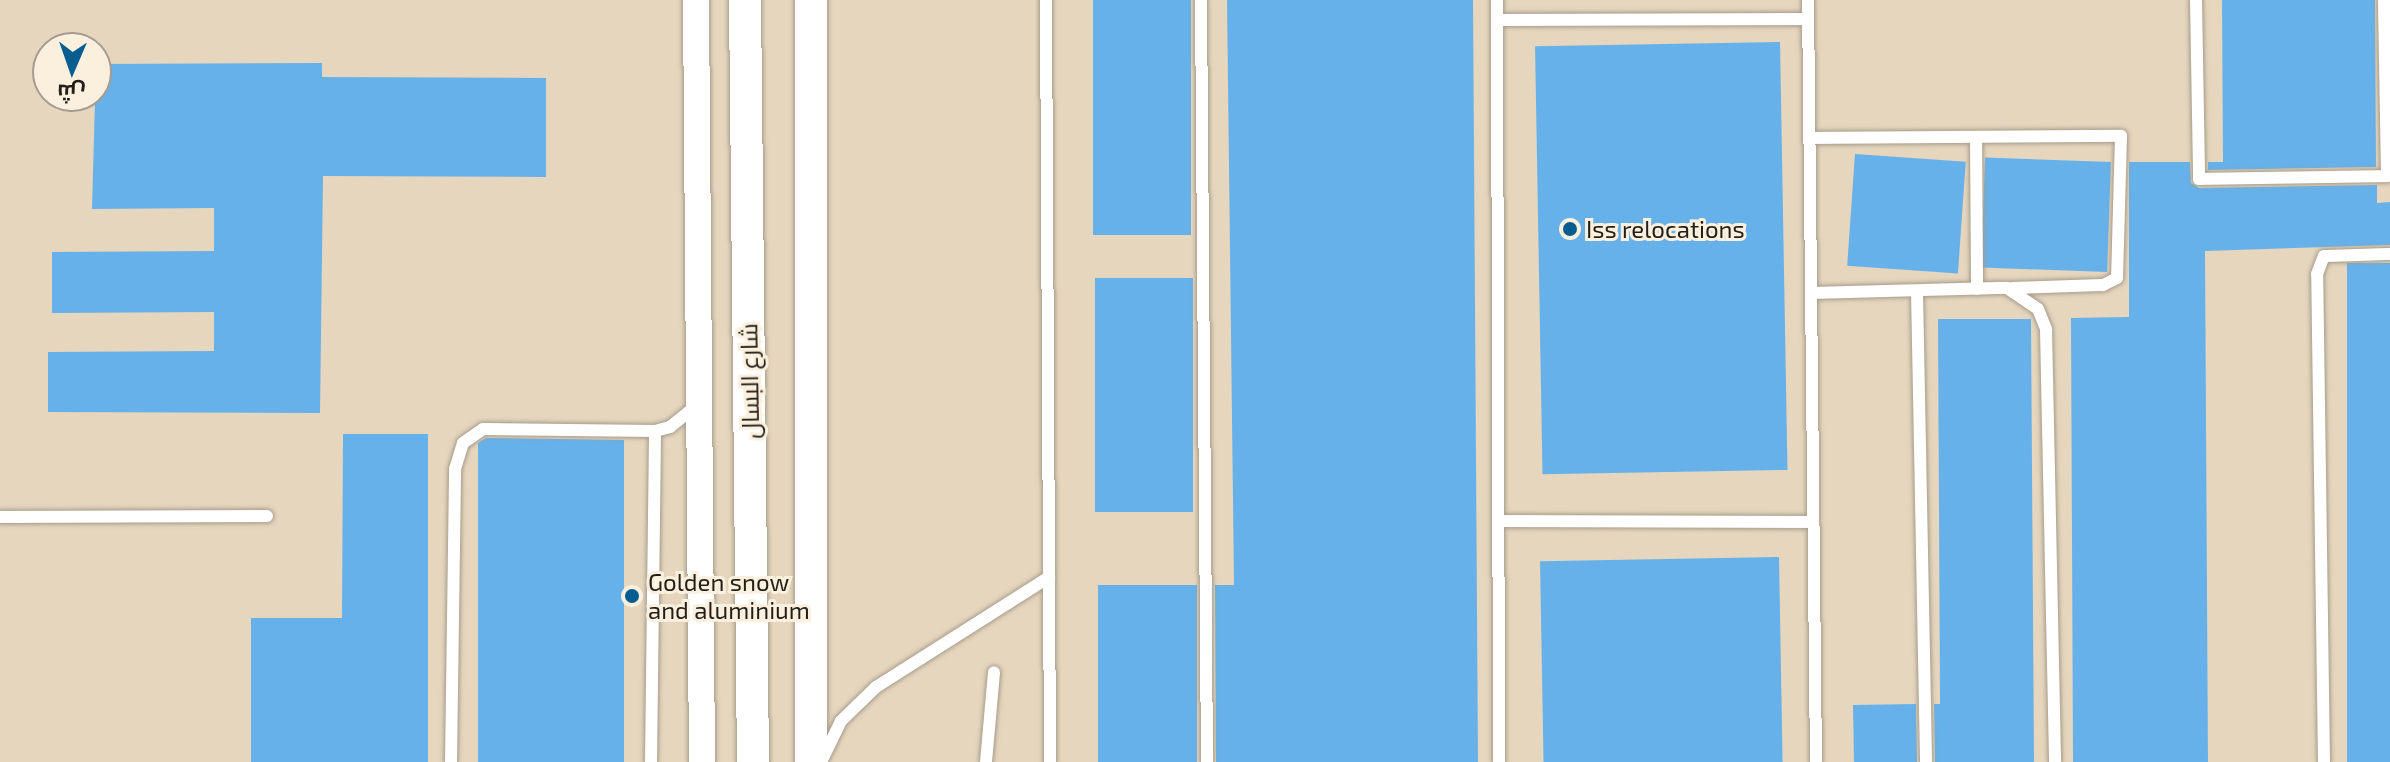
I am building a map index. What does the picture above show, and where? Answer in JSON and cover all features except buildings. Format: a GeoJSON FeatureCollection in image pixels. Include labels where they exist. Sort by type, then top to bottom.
{"type":"FeatureCollection","features":[{"type":"Feature","properties":{"kind":"street"},"geometry":{"type":"LineString","coordinates":[[696,0],[702,762]]}},
{"type":"Feature","properties":{"kind":"street","name":"شارع البسال"},"geometry":{"type":"LineString","coordinates":[[745,0],[753,762]]}},
{"type":"Feature","properties":{"kind":"street"},"geometry":{"type":"LineString","coordinates":[[811,0],[811,762]]}},
{"type":"Feature","properties":{"kind":"lane"},"geometry":{"type":"LineString","coordinates":[[1046,0],[1050,762]]}},
{"type":"Feature","properties":{"kind":"lane"},"geometry":{"type":"LineString","coordinates":[[1201,0],[1207,762]]}},
{"type":"Feature","properties":{"kind":"lane"},"geometry":{"type":"LineString","coordinates":[[1497,0],[1499,762]]}},
{"type":"Feature","properties":{"kind":"lane"},"geometry":{"type":"LineString","coordinates":[[1808,0],[1816,762]]}},
{"type":"Feature","properties":{"kind":"lane"},"geometry":{"type":"LineString","coordinates":[[2196,0],[2199,179],[2387,176],[2384,0]]}},
{"type":"Feature","properties":{"kind":"lane"},"geometry":{"type":"LineString","coordinates":[[1497,20],[1808,19]]}},
{"type":"Feature","properties":{"kind":"lane"},"geometry":{"type":"LineString","coordinates":[[1809,138],[2121,136],[2117,278],[2103,285],[1811,293]]}},
{"type":"Feature","properties":{"kind":"lane"},"geometry":{"type":"LineString","coordinates":[[1976,137],[1977,289]]}},
{"type":"Feature","properties":{"kind":"lane"},"geometry":{"type":"LineString","coordinates":[[2324,762],[2317,274],[2324,256],[2390,254]]}},
{"type":"Feature","properties":{"kind":"lane"},"geometry":{"type":"LineString","coordinates":[[2007,288],[2038,309],[2046,329],[2055,762]]}},
{"type":"Feature","properties":{"kind":"lane"},"geometry":{"type":"LineString","coordinates":[[1917,291],[1926,762]]}},
{"type":"Feature","properties":{"kind":"lane"},"geometry":{"type":"LineString","coordinates":[[451,762],[455,469],[463,443],[483,429],[655,431],[670,427],[698,404]]}},
{"type":"Feature","properties":{"kind":"lane"},"geometry":{"type":"LineString","coordinates":[[651,762],[655,431]]}},
{"type":"Feature","properties":{"kind":"lane"},"geometry":{"type":"LineString","coordinates":[[0,517],[267,516]]}},
{"type":"Feature","properties":{"kind":"lane"},"geometry":{"type":"LineString","coordinates":[[1499,521],[1813,522]]}},
{"type":"Feature","properties":{"kind":"lane"},"geometry":{"type":"LineString","coordinates":[[821,762],[841,721],[876,687],[1049,577]]}},
{"type":"Feature","properties":{"kind":"lane"},"geometry":{"type":"LineString","coordinates":[[986,762],[994,672]]}},
{"type":"Feature","properties":{"kind":"shaded area"},"geometry":{"type":"Polygon","coordinates":[[[0,0],[2390,0],[2390,762],[0,762],[0,0]]]}},
{"type":"Feature","properties":{"kind":"place","name":"Iss relocations"},"geometry":{"type":"Point","coordinates":[1570,229]}},
{"type":"Feature","properties":{"kind":"place","name":"Golden snow and aluminium"},"geometry":{"type":"Point","coordinates":[632,596]}}]}
